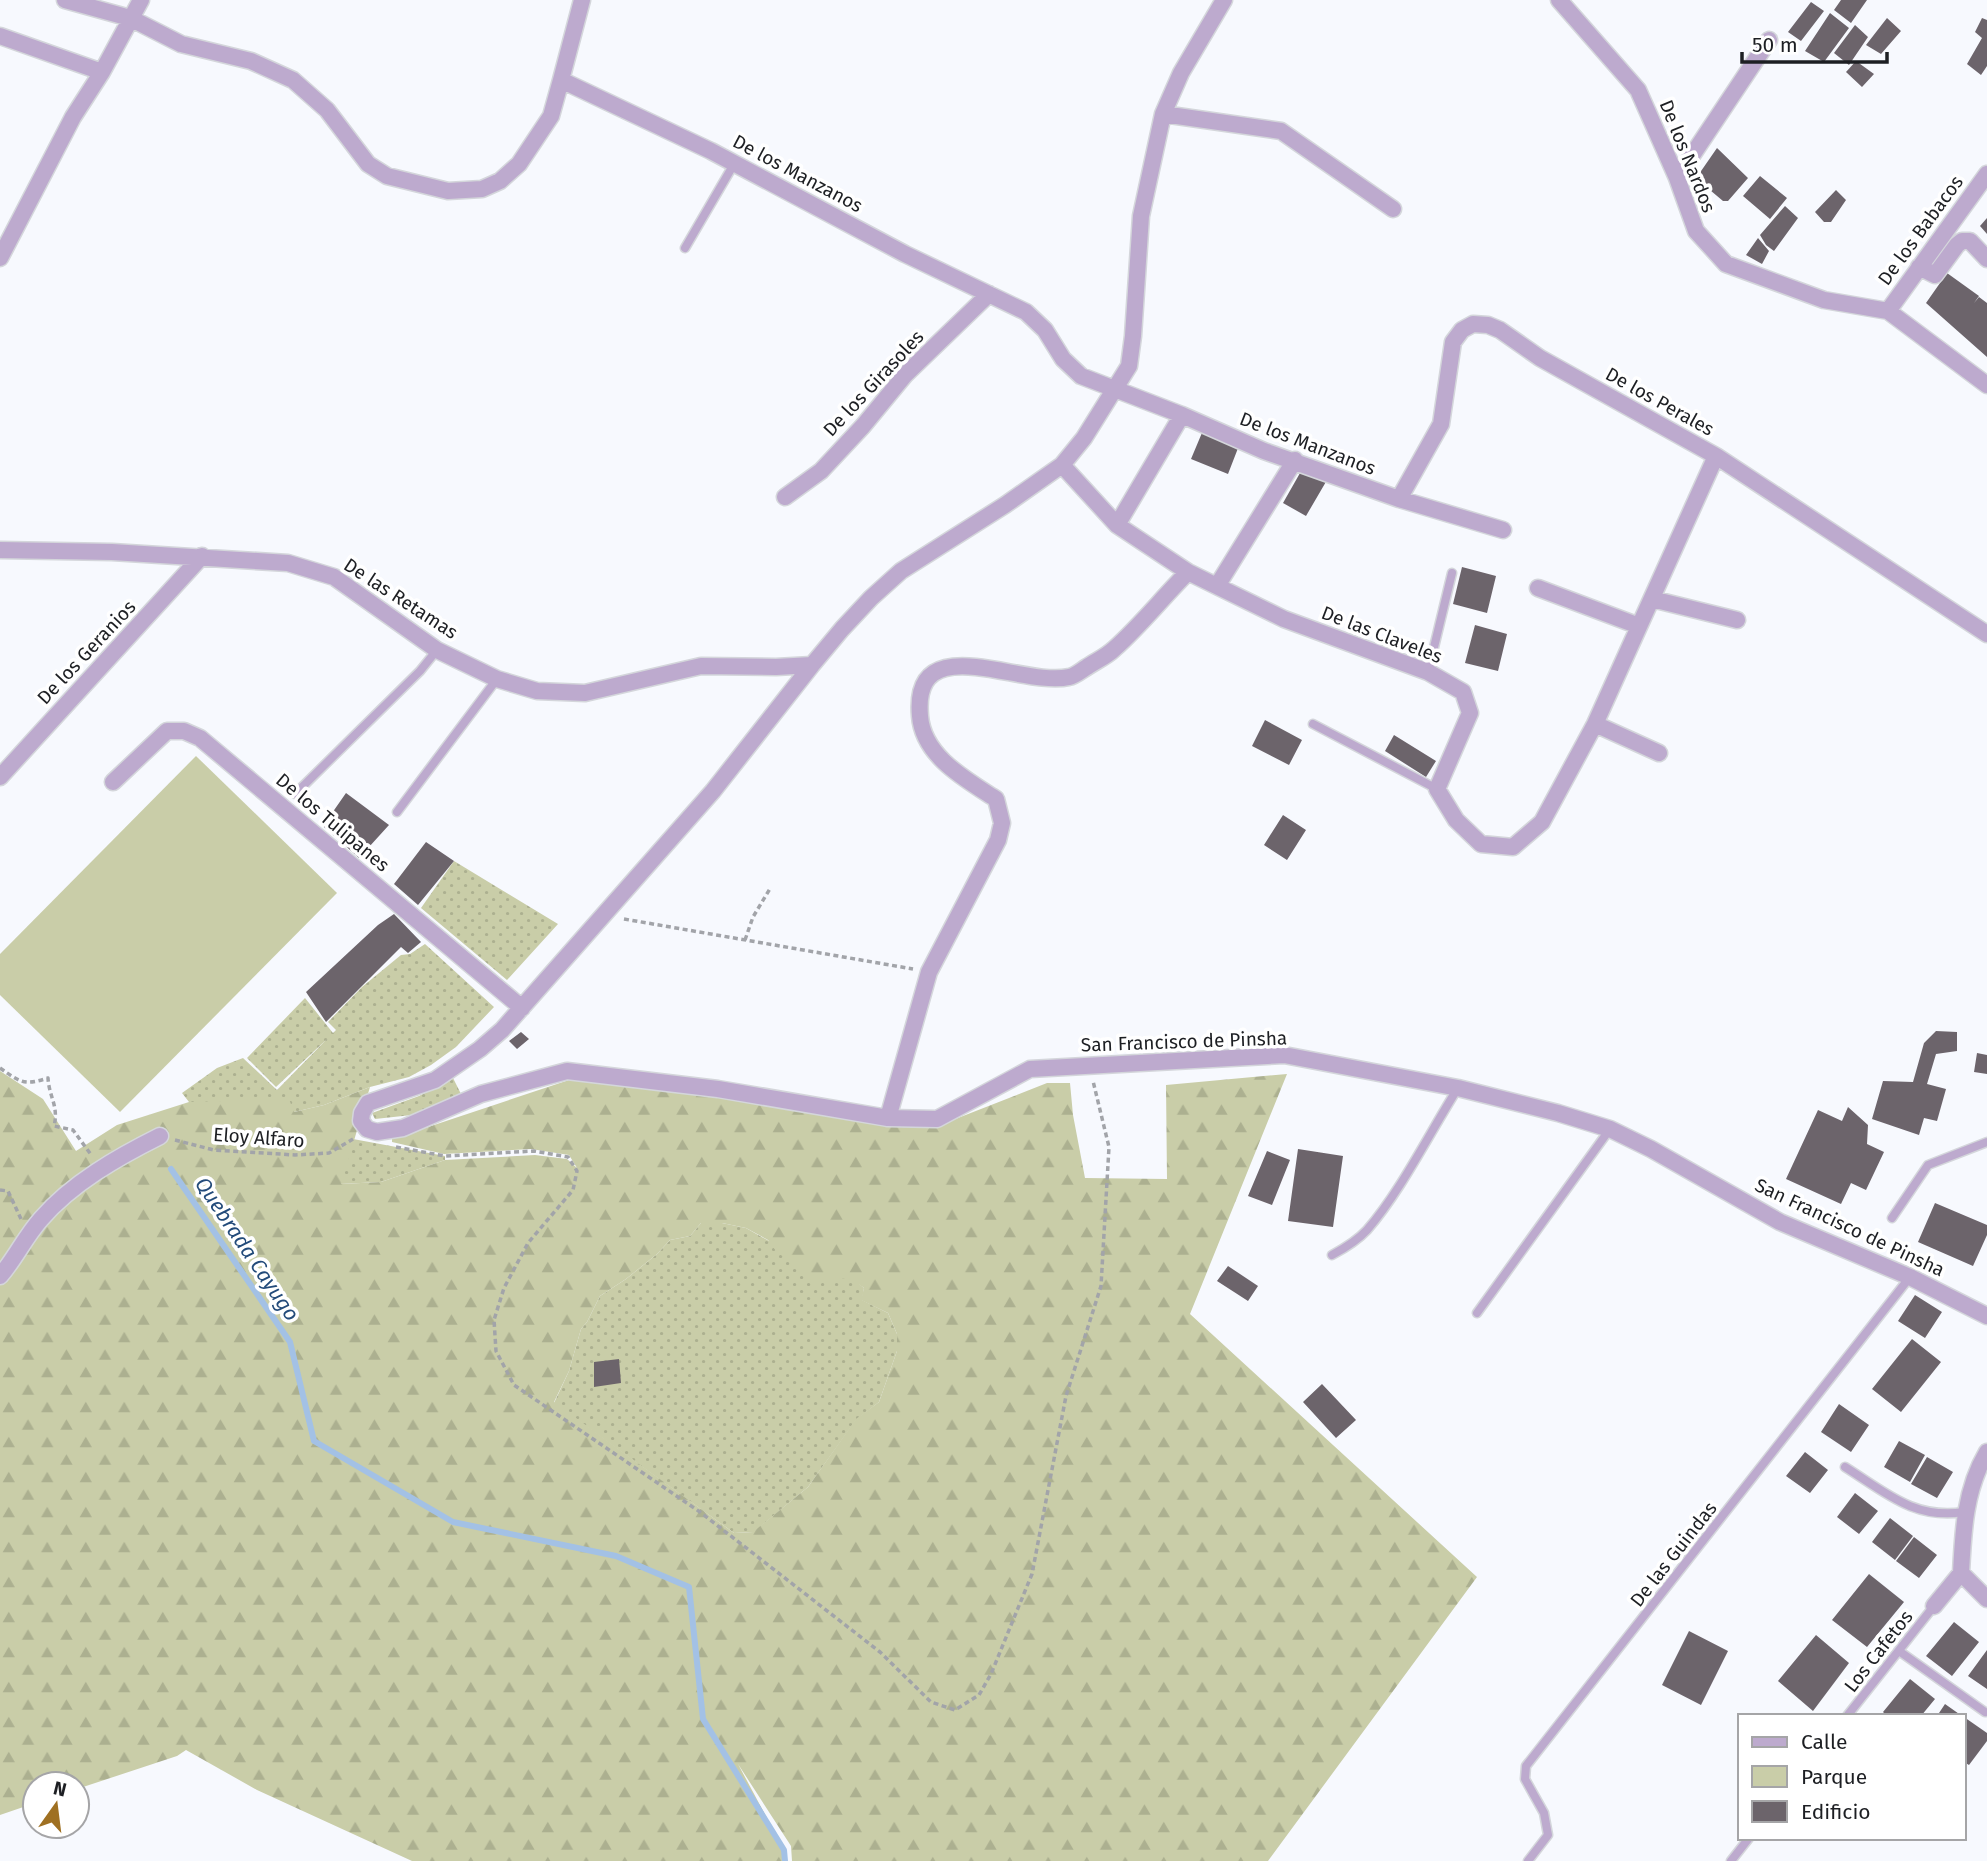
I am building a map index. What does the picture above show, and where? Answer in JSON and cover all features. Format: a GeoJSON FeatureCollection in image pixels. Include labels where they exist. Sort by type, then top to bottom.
{"type":"FeatureCollection","features":[{"type":"Feature","properties":{"kind":"street"},"geometry":{"type":"LineString","coordinates":[[65,0],[130,18],[181,44],[251,61],[293,80],[327,110],[368,164],[387,176],[449,191],[482,189],[500,181],[519,164],[551,116],[582,0]]}},
{"type":"Feature","properties":{"kind":"street"},"geometry":{"type":"LineString","coordinates":[[0,258],[73,117],[102,72],[141,0]]}},
{"type":"Feature","properties":{"kind":"street"},"geometry":{"type":"LineString","coordinates":[[522,1008],[713,791],[842,629],[901,571],[1062,465],[1084,438],[1129,366],[1141,216],[1163,114],[1181,73],[1224,0]]}},
{"type":"Feature","properties":{"kind":"street","name":"De los Nardos"},"geometry":{"type":"LineString","coordinates":[[1559,0],[1638,90],[1677,178],[1696,231],[1726,264],[1824,300],[1888,311],[1987,385]]}},
{"type":"Feature","properties":{"kind":"street"},"geometry":{"type":"LineString","coordinates":[[0,36],[102,72]]}},
{"type":"Feature","properties":{"kind":"street"},"geometry":{"type":"LineString","coordinates":[[1677,178],[1769,40]]}},
{"type":"Feature","properties":{"kind":"street","name":"De los Manzanos"},"geometry":{"type":"LineString","coordinates":[[561,80],[711,151],[905,254],[1026,312],[1045,330],[1063,359],[1081,376],[1182,415],[1264,451],[1296,460],[1399,499],[1503,530]]}},
{"type":"Feature","properties":{"kind":"street"},"geometry":{"type":"LineString","coordinates":[[1163,114],[1281,131],[1393,209]]}},
{"type":"Feature","properties":{"kind":"street","name":"De los Babacos"},"geometry":{"type":"LineString","coordinates":[[1888,311],[1987,174]]}},
{"type":"Feature","properties":{"kind":"street"},"geometry":{"type":"LineString","coordinates":[[1919,267],[1935,275],[1962,241],[1970,241],[1987,259]]}},
{"type":"Feature","properties":{"kind":"street","name":"De los Girasoles"},"geometry":{"type":"LineString","coordinates":[[785,498],[821,471],[905,375],[989,293]]}},
{"type":"Feature","properties":{"kind":"street","name":"De los Perales"},"geometry":{"type":"LineString","coordinates":[[1399,499],[1441,424],[1453,342],[1462,330],[1473,324],[1488,325],[1500,330],[1540,358],[1716,456],[1987,635]]}},
{"type":"Feature","properties":{"kind":"street"},"geometry":{"type":"LineString","coordinates":[[1117,525],[1182,415]]}},
{"type":"Feature","properties":{"kind":"street"},"geometry":{"type":"LineString","coordinates":[[1437,789],[1456,820],[1480,844],[1513,847],[1542,822],[1595,724],[1716,456]]}},
{"type":"Feature","properties":{"kind":"street"},"geometry":{"type":"LineString","coordinates":[[1217,586],[1296,460]]}},
{"type":"Feature","properties":{"kind":"street","name":"De las Claveles"},"geometry":{"type":"LineString","coordinates":[[1062,465],[1117,525],[1188,572],[1284,619],[1428,672],[1463,692],[1470,713],[1437,789]]}},
{"type":"Feature","properties":{"kind":"street","name":"De las Retamas"},"geometry":{"type":"LineString","coordinates":[[0,550],[202,556],[288,563],[334,577],[437,650],[497,679],[537,691],[585,693],[701,666],[812,665]]}},
{"type":"Feature","properties":{"kind":"street","name":"De los Geranios"},"geometry":{"type":"LineString","coordinates":[[0,776],[202,556]]}},
{"type":"Feature","properties":{"kind":"street"},"geometry":{"type":"LineString","coordinates":[[888,1118],[929,972],[998,840],[1002,823],[996,799],[972,784],[932,752],[920,724],[918,698],[923,682],[932,673],[949,666],[1046,678],[1070,677],[1113,650],[1188,572]]}},
{"type":"Feature","properties":{"kind":"street"},"geometry":{"type":"LineString","coordinates":[[1538,588],[1639,626]]}},
{"type":"Feature","properties":{"kind":"street"},"geometry":{"type":"LineString","coordinates":[[1651,599],[1737,620]]}},
{"type":"Feature","properties":{"kind":"street"},"geometry":{"type":"LineString","coordinates":[[1595,724],[1658,753]]}},
{"type":"Feature","properties":{"kind":"street","name":"De los Tulipanes"},"geometry":{"type":"LineString","coordinates":[[113,782],[167,731],[184,731],[200,738],[522,1008]]}},
{"type":"Feature","properties":{"kind":"street","name":"San Francisco de Pinsha"},"geometry":{"type":"LineString","coordinates":[[522,1008],[480,1049],[435,1080],[368,1103],[362,1113],[362,1121],[367,1129],[377,1132],[402,1128],[481,1094],[567,1071],[718,1089],[888,1118],[937,1119],[1030,1069],[1283,1055],[1458,1088],[1610,1129],[1651,1149],[1780,1222],[1910,1277],[1987,1316]]}},
{"type":"Feature","properties":{"kind":"street"},"geometry":{"type":"LineString","coordinates":[[0,1276],[30,1233],[62,1199],[102,1169],[160,1136]]}},
{"type":"Feature","properties":{"kind":"street"},"geometry":{"type":"LineString","coordinates":[[1934,1606],[1961,1573],[1964,1512],[1987,1452]]}},
{"type":"Feature","properties":{"kind":"street"},"geometry":{"type":"LineString","coordinates":[[1961,1573],[1987,1599]]}},
{"type":"Feature","properties":{"kind":"lane"},"geometry":{"type":"LineString","coordinates":[[685,248],[734,164]]}},
{"type":"Feature","properties":{"kind":"lane"},"geometry":{"type":"LineString","coordinates":[[1428,672],[1452,573]]}},
{"type":"Feature","properties":{"kind":"lane"},"geometry":{"type":"LineString","coordinates":[[295,794],[420,671],[437,650]]}},
{"type":"Feature","properties":{"kind":"lane"},"geometry":{"type":"LineString","coordinates":[[397,811],[497,679]]}},
{"type":"Feature","properties":{"kind":"lane"},"geometry":{"type":"LineString","coordinates":[[1313,724],[1437,789]]}},
{"type":"Feature","properties":{"kind":"lane"},"geometry":{"type":"LineString","coordinates":[[1332,1255],[1349,1245],[1388,1203],[1458,1088]]}},
{"type":"Feature","properties":{"kind":"lane"},"geometry":{"type":"LineString","coordinates":[[1477,1312],[1610,1129]]}},
{"type":"Feature","properties":{"kind":"lane"},"geometry":{"type":"LineString","coordinates":[[1892,1218],[1928,1164],[1987,1142]]}},
{"type":"Feature","properties":{"kind":"lane","name":"De las Guindas"},"geometry":{"type":"LineString","coordinates":[[1528,1861],[1548,1835],[1544,1813],[1525,1779],[1526,1766],[1910,1277]]}},
{"type":"Feature","properties":{"kind":"lane"},"geometry":{"type":"LineString","coordinates":[[1844,1467],[1911,1508],[1944,1515],[1964,1512]]}},
{"type":"Feature","properties":{"kind":"lane","name":"Los Cafetos"},"geometry":{"type":"LineString","coordinates":[[1849,1714],[1934,1606]]}},
{"type":"Feature","properties":{"kind":"lane"},"geometry":{"type":"LineString","coordinates":[[1899,1651],[1984,1712]]}},
{"type":"Feature","properties":{"kind":"lane"},"geometry":{"type":"LineString","coordinates":[[1731,1861],[1747,1840]]}},
{"type":"Feature","properties":{"kind":"path"},"geometry":{"type":"LineString","coordinates":[[745,940],[753,917],[771,887]]}},
{"type":"Feature","properties":{"kind":"path"},"geometry":{"type":"LineString","coordinates":[[605,916],[929,972]]}},
{"type":"Feature","properties":{"kind":"path"},"geometry":{"type":"LineString","coordinates":[[392,1146],[445,1156],[534,1151],[568,1157],[577,1171],[573,1190],[528,1243],[504,1288],[494,1320],[496,1351],[514,1385],[699,1512],[880,1652],[931,1703],[955,1710],[979,1695],[991,1674],[1032,1574],[1066,1396],[1101,1286],[1109,1147],[1089,1066]]}},
{"type":"Feature","properties":{"kind":"path"},"geometry":{"type":"LineString","coordinates":[[0,1068],[21,1082],[31,1084],[48,1078],[48,1090],[54,1100],[57,1114],[54,1126],[74,1130],[102,1169]]}},
{"type":"Feature","properties":{"kind":"path","name":"Eloy Alfaro"},"geometry":{"type":"LineString","coordinates":[[160,1136],[214,1150],[295,1155],[329,1153],[353,1139]]}},
{"type":"Feature","properties":{"kind":"path"},"geometry":{"type":"LineString","coordinates":[[0,1190],[8,1191],[18,1215],[30,1233]]}},
{"type":"Feature","properties":{"kind":"green space"},"geometry":{"type":"Polygon","coordinates":[[[196,756],[337,893],[120,1112],[0,995],[0,954],[196,756]]]}},
{"type":"Feature","properties":{"kind":"green space"},"geometry":{"type":"Polygon","coordinates":[[[454,861],[558,924],[507,980],[421,908],[454,861]]]}},
{"type":"Feature","properties":{"kind":"green space"},"geometry":{"type":"Polygon","coordinates":[[[425,944],[494,1007],[456,1047],[431,1065],[409,1077],[294,1112],[247,1102],[189,1102],[182,1093],[217,1068],[243,1058],[277,1090],[327,1039],[276,1087],[247,1058],[305,998],[333,1033],[336,1030],[328,1022],[362,987],[401,955],[410,954],[425,944]]]}},
{"type":"Feature","properties":{"kind":"green space"},"geometry":{"type":"Polygon","coordinates":[[[0,1071],[43,1099],[76,1151],[117,1125],[189,1102],[289,1099],[294,1112],[324,1105],[370,1087],[341,1184],[381,1182],[445,1160],[535,1155],[567,1159],[577,1168],[569,1155],[531,1149],[444,1154],[392,1142],[392,1139],[569,1080],[940,1125],[1047,1083],[1070,1083],[1085,1178],[1167,1179],[1166,1085],[1287,1074],[1190,1314],[1477,1577],[1268,1861],[792,1861],[791,1846],[738,1764],[784,1850],[786,1861],[412,1861],[257,1790],[186,1750],[177,1756],[91,1784],[91,1770],[21,1770],[21,1808],[0,1815],[0,1071]],[[701,1223],[690,1236],[670,1240],[626,1279],[600,1296],[581,1329],[569,1371],[554,1402],[734,1533],[753,1532],[808,1487],[856,1419],[879,1402],[897,1351],[897,1334],[888,1313],[861,1300],[864,1288],[853,1281],[843,1279],[819,1284],[776,1251],[768,1240],[746,1228],[722,1223],[701,1223]]]}},
{"type":"Feature","properties":{"kind":"green space"},"geometry":{"type":"Polygon","coordinates":[[[453,1078],[463,1098],[421,1114],[375,1119],[372,1113],[419,1096],[453,1078]]]}},
{"type":"Feature","properties":{"kind":"green space"},"geometry":{"type":"Polygon","coordinates":[[[353,1139],[445,1156],[445,1160],[381,1182],[340,1184],[353,1139]]]}},
{"type":"Feature","properties":{"kind":"green space"},"geometry":{"type":"Polygon","coordinates":[[[701,1223],[722,1223],[746,1228],[833,1277],[852,1278],[864,1288],[862,1300],[888,1313],[897,1334],[897,1351],[879,1402],[856,1420],[808,1487],[754,1532],[734,1533],[554,1403],[569,1371],[581,1329],[600,1296],[626,1279],[670,1240],[690,1236],[701,1223]]]}},
{"type":"Feature","properties":{"kind":"building"},"geometry":{"type":"Polygon","coordinates":[[[1841,0],[1867,0],[1851,23],[1834,10],[1841,0]]]}},
{"type":"Feature","properties":{"kind":"building"},"geometry":{"type":"Polygon","coordinates":[[[1811,2],[1824,11],[1801,41],[1788,32],[1811,2]]]}},
{"type":"Feature","properties":{"kind":"building"},"geometry":{"type":"Polygon","coordinates":[[[1830,13],[1849,28],[1824,62],[1805,51],[1830,13]]]}},
{"type":"Feature","properties":{"kind":"building"},"geometry":{"type":"Polygon","coordinates":[[[1887,18],[1901,31],[1881,54],[1866,45],[1887,18]]]}},
{"type":"Feature","properties":{"kind":"building"},"geometry":{"type":"Polygon","coordinates":[[[1982,18],[1987,20],[1987,66],[1981,75],[1967,64],[1982,38],[1975,32],[1982,18]]]}},
{"type":"Feature","properties":{"kind":"building"},"geometry":{"type":"Polygon","coordinates":[[[1855,25],[1868,37],[1849,65],[1834,53],[1855,25]]]}},
{"type":"Feature","properties":{"kind":"building"},"geometry":{"type":"Polygon","coordinates":[[[1856,61],[1874,74],[1862,87],[1846,72],[1856,61]]]}},
{"type":"Feature","properties":{"kind":"building"},"geometry":{"type":"Polygon","coordinates":[[[1717,148],[1748,178],[1728,201],[1723,201],[1704,185],[1699,174],[1717,148]]]}},
{"type":"Feature","properties":{"kind":"building"},"geometry":{"type":"Polygon","coordinates":[[[1760,176],[1787,198],[1770,219],[1743,196],[1760,176]]]}},
{"type":"Feature","properties":{"kind":"building"},"geometry":{"type":"Polygon","coordinates":[[[1836,190],[1846,200],[1831,222],[1824,222],[1815,212],[1836,190]]]}},
{"type":"Feature","properties":{"kind":"building"},"geometry":{"type":"Polygon","coordinates":[[[1785,206],[1798,218],[1774,251],[1760,235],[1785,206]]]}},
{"type":"Feature","properties":{"kind":"building"},"geometry":{"type":"Polygon","coordinates":[[[1987,218],[1987,234],[1980,226],[1987,218]]]}},
{"type":"Feature","properties":{"kind":"building"},"geometry":{"type":"Polygon","coordinates":[[[1758,238],[1769,251],[1762,264],[1746,255],[1758,238]]]}},
{"type":"Feature","properties":{"kind":"building"},"geometry":{"type":"Polygon","coordinates":[[[1947,273],[1979,296],[1974,303],[1979,297],[1987,303],[1987,357],[1926,303],[1947,273]]]}},
{"type":"Feature","properties":{"kind":"building"},"geometry":{"type":"Polygon","coordinates":[[[1204,428],[1240,443],[1228,474],[1191,459],[1204,428]]]}},
{"type":"Feature","properties":{"kind":"building"},"geometry":{"type":"Polygon","coordinates":[[[1304,466],[1327,480],[1306,516],[1283,503],[1304,466]]]}},
{"type":"Feature","properties":{"kind":"building"},"geometry":{"type":"Polygon","coordinates":[[[1462,567],[1496,576],[1487,613],[1453,604],[1462,567]]]}},
{"type":"Feature","properties":{"kind":"building"},"geometry":{"type":"Polygon","coordinates":[[[1475,625],[1507,634],[1498,671],[1465,663],[1475,625]]]}},
{"type":"Feature","properties":{"kind":"building"},"geometry":{"type":"Polygon","coordinates":[[[1265,720],[1302,740],[1289,765],[1252,746],[1265,720]]]}},
{"type":"Feature","properties":{"kind":"building"},"geometry":{"type":"Polygon","coordinates":[[[1394,735],[1436,761],[1426,777],[1385,751],[1394,735]]]}},
{"type":"Feature","properties":{"kind":"building"},"geometry":{"type":"Polygon","coordinates":[[[346,793],[389,825],[359,858],[323,826],[346,793]]]}},
{"type":"Feature","properties":{"kind":"building"},"geometry":{"type":"Polygon","coordinates":[[[1283,815],[1306,830],[1287,860],[1264,845],[1283,815]]]}},
{"type":"Feature","properties":{"kind":"building"},"geometry":{"type":"Polygon","coordinates":[[[426,842],[454,861],[418,905],[394,884],[426,842]]]}},
{"type":"Feature","properties":{"kind":"building"},"geometry":{"type":"Polygon","coordinates":[[[394,914],[421,942],[408,953],[401,947],[326,1022],[306,992],[378,925],[394,914]]]}},
{"type":"Feature","properties":{"kind":"building"},"geometry":{"type":"Polygon","coordinates":[[[1936,1031],[1957,1032],[1957,1051],[1936,1054],[1927,1084],[1946,1089],[1937,1121],[1924,1118],[1919,1135],[1872,1119],[1883,1081],[1913,1082],[1924,1043],[1936,1031]]]}},
{"type":"Feature","properties":{"kind":"building"},"geometry":{"type":"Polygon","coordinates":[[[521,1032],[529,1039],[517,1049],[509,1041],[521,1032]]]}},
{"type":"Feature","properties":{"kind":"building"},"geometry":{"type":"Polygon","coordinates":[[[1977,1053],[1987,1055],[1987,1074],[1974,1072],[1977,1053]]]}},
{"type":"Feature","properties":{"kind":"building"},"geometry":{"type":"Polygon","coordinates":[[[1848,1107],[1868,1125],[1867,1144],[1884,1152],[1866,1190],[1851,1183],[1841,1204],[1786,1179],[1818,1110],[1842,1121],[1848,1107]]]}},
{"type":"Feature","properties":{"kind":"building"},"geometry":{"type":"Polygon","coordinates":[[[1298,1149],[1343,1156],[1333,1227],[1288,1221],[1298,1149]]]}},
{"type":"Feature","properties":{"kind":"building"},"geometry":{"type":"Polygon","coordinates":[[[1267,1151],[1290,1160],[1272,1205],[1248,1196],[1267,1151]]]}},
{"type":"Feature","properties":{"kind":"building"},"geometry":{"type":"Polygon","coordinates":[[[1935,1203],[1987,1225],[1987,1235],[1973,1266],[1918,1242],[1935,1203]]]}},
{"type":"Feature","properties":{"kind":"building"},"geometry":{"type":"Polygon","coordinates":[[[1228,1266],[1258,1286],[1248,1301],[1217,1281],[1228,1266]]]}},
{"type":"Feature","properties":{"kind":"building"},"geometry":{"type":"Polygon","coordinates":[[[1915,1295],[1942,1312],[1925,1338],[1898,1321],[1915,1295]]]}},
{"type":"Feature","properties":{"kind":"building"},"geometry":{"type":"Polygon","coordinates":[[[1912,1339],[1941,1362],[1901,1412],[1872,1389],[1912,1339]]]}},
{"type":"Feature","properties":{"kind":"building"},"geometry":{"type":"Polygon","coordinates":[[[619,1359],[621,1383],[594,1387],[594,1362],[619,1359]]]}},
{"type":"Feature","properties":{"kind":"building"},"geometry":{"type":"Polygon","coordinates":[[[1322,1384],[1356,1420],[1336,1438],[1303,1402],[1322,1384]]]}},
{"type":"Feature","properties":{"kind":"building"},"geometry":{"type":"Polygon","coordinates":[[[1839,1404],[1869,1425],[1851,1452],[1821,1432],[1839,1404]]]}},
{"type":"Feature","properties":{"kind":"building"},"geometry":{"type":"Polygon","coordinates":[[[1899,1441],[1925,1455],[1910,1482],[1884,1467],[1899,1441]]]}},
{"type":"Feature","properties":{"kind":"building"},"geometry":{"type":"Polygon","coordinates":[[[1805,1452],[1828,1470],[1810,1493],[1786,1476],[1805,1452]]]}},
{"type":"Feature","properties":{"kind":"building"},"geometry":{"type":"Polygon","coordinates":[[[1927,1457],[1953,1472],[1937,1498],[1911,1484],[1927,1457]]]}},
{"type":"Feature","properties":{"kind":"building"},"geometry":{"type":"Polygon","coordinates":[[[1855,1493],[1878,1511],[1859,1534],[1837,1517],[1855,1493]]]}},
{"type":"Feature","properties":{"kind":"building"},"geometry":{"type":"Polygon","coordinates":[[[1890,1518],[1913,1536],[1895,1560],[1872,1542],[1890,1518]]]}},
{"type":"Feature","properties":{"kind":"building"},"geometry":{"type":"Polygon","coordinates":[[[1914,1537],[1937,1555],[1919,1578],[1896,1561],[1914,1537]]]}},
{"type":"Feature","properties":{"kind":"building"},"geometry":{"type":"Polygon","coordinates":[[[1869,1574],[1904,1602],[1867,1647],[1832,1620],[1869,1574]]]}},
{"type":"Feature","properties":{"kind":"building"},"geometry":{"type":"Polygon","coordinates":[[[1954,1622],[1979,1642],[1952,1676],[1926,1656],[1954,1622]]]}},
{"type":"Feature","properties":{"kind":"building"},"geometry":{"type":"Polygon","coordinates":[[[1689,1631],[1728,1651],[1701,1705],[1662,1685],[1689,1631]]]}},
{"type":"Feature","properties":{"kind":"building"},"geometry":{"type":"Polygon","coordinates":[[[1816,1635],[1849,1663],[1813,1711],[1778,1681],[1816,1635]]]}},
{"type":"Feature","properties":{"kind":"building"},"geometry":{"type":"Polygon","coordinates":[[[1987,1650],[1987,1689],[1968,1676],[1987,1650]]]}},
{"type":"Feature","properties":{"kind":"building"},"geometry":{"type":"Polygon","coordinates":[[[1910,1679],[1935,1699],[1923,1714],[1883,1712],[1910,1679]]]}},
{"type":"Feature","properties":{"kind":"building"},"geometry":{"type":"Polygon","coordinates":[[[1945,1704],[1959,1714],[1938,1714],[1945,1704]]]}},
{"type":"Feature","properties":{"kind":"building"},"geometry":{"type":"Polygon","coordinates":[[[1966,1718],[1987,1733],[1987,1741],[1969,1765],[1966,1763],[1966,1718]]]}},
{"type":"Feature","properties":{"kind":"waterway","name":"Quebrada Cayugo"},"geometry":{"type":"LineString","coordinates":[[171,1169],[290,1342],[314,1441],[453,1522],[616,1556],[689,1587],[703,1719],[784,1850],[785,1861]]}}]}
